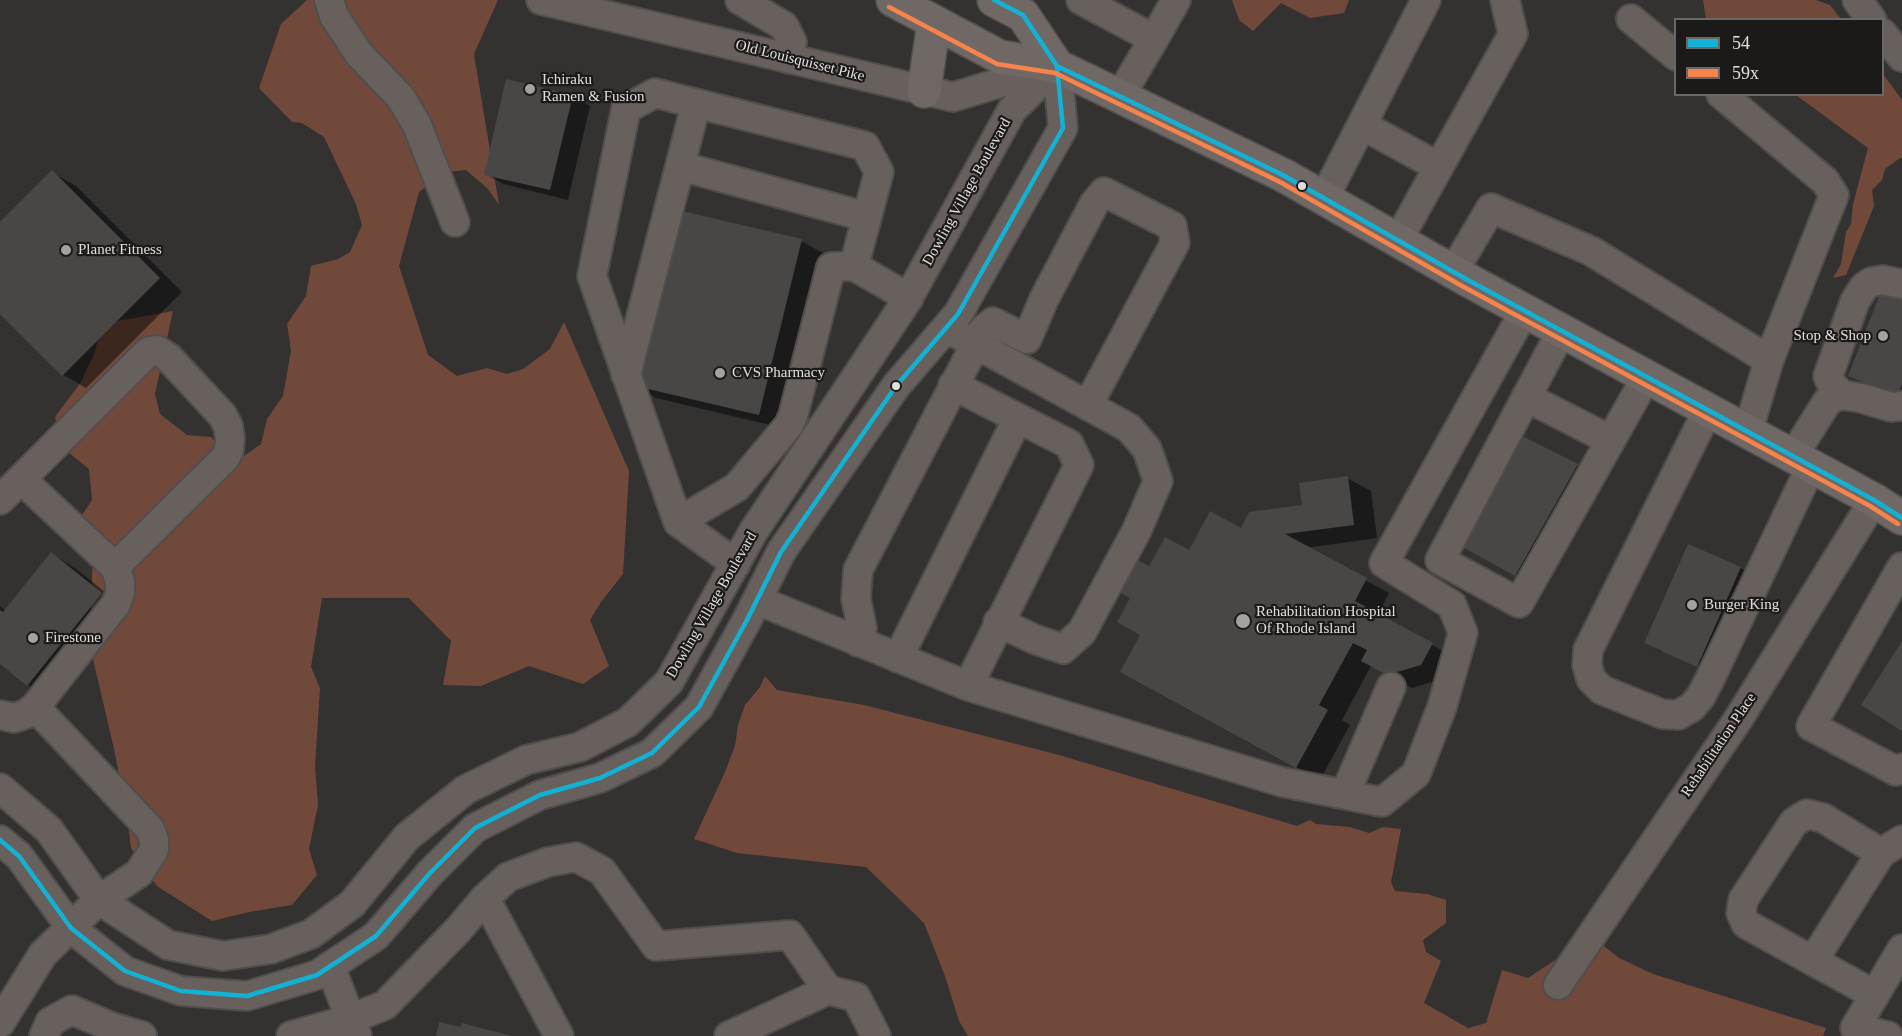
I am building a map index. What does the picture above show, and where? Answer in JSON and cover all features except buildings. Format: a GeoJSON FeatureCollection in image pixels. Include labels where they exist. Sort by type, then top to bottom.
{"type":"FeatureCollection","features":[{"type":"Feature","properties":{"kind":"main road"},"geometry":{"type":"LineString","coordinates":[[893,0],[1000,57],[1057,66],[1284,175],[1453,272],[1874,500],[1902,518]]}},
{"type":"Feature","properties":{"kind":"main road"},"geometry":{"type":"LineString","coordinates":[[994,0],[1028,7],[1057,66]]}},
{"type":"Feature","properties":{"kind":"main road"},"geometry":{"type":"LineString","coordinates":[[924,91],[934,22]]}},
{"type":"Feature","properties":{"kind":"street"},"geometry":{"type":"LineString","coordinates":[[329,0],[334,16],[359,54],[401,98],[417,125],[455,222]]}},
{"type":"Feature","properties":{"kind":"street","name":"Old Louisquisset Pike"},"geometry":{"type":"LineString","coordinates":[[541,0],[581,4],[789,59],[952,97],[1057,66]]}},
{"type":"Feature","properties":{"kind":"street"},"geometry":{"type":"LineString","coordinates":[[740,0],[784,26],[792,42],[789,59]]}},
{"type":"Feature","properties":{"kind":"street"},"geometry":{"type":"LineString","coordinates":[[1081,0],[1154,39]]}},
{"type":"Feature","properties":{"kind":"street"},"geometry":{"type":"LineString","coordinates":[[1120,96],[1176,0]]}},
{"type":"Feature","properties":{"kind":"street"},"geometry":{"type":"LineString","coordinates":[[1324,198],[1426,0]]}},
{"type":"Feature","properties":{"kind":"street"},"geometry":{"type":"LineString","coordinates":[[1398,240],[1513,34],[1505,0]]}},
{"type":"Feature","properties":{"kind":"street"},"geometry":{"type":"LineString","coordinates":[[1857,0],[1870,18]]}},
{"type":"Feature","properties":{"kind":"street"},"geometry":{"type":"LineString","coordinates":[[1631,19],[1674,54]]}},
{"type":"Feature","properties":{"kind":"street"},"geometry":{"type":"LineString","coordinates":[[1884,35],[1902,57]]}},
{"type":"Feature","properties":{"kind":"street"},"geometry":{"type":"LineString","coordinates":[[0,840],[19,856],[71,928],[125,971],[181,991],[247,996],[317,975],[376,936],[430,873],[475,828],[540,795],[600,778],[652,753],[699,707],[782,552],[896,386],[958,314],[1063,128],[1057,66]]}},
{"type":"Feature","properties":{"kind":"street","name":"Dowling Village Boulevard"},"geometry":{"type":"LineString","coordinates":[[0,788],[49,830],[99,900],[168,945],[223,956],[271,949],[311,934],[352,904],[407,837],[465,790],[526,760],[580,747],[628,722],[669,682],[753,532],[909,298],[1012,110],[1057,66]]}},
{"type":"Feature","properties":{"kind":"street"},"geometry":{"type":"LineString","coordinates":[[736,564],[678,522],[592,276],[626,109],[655,93],[865,146],[879,172],[854,266]]}},
{"type":"Feature","properties":{"kind":"street"},"geometry":{"type":"LineString","coordinates":[[1723,96],[1825,181],[1834,195],[1769,360],[1748,431]]}},
{"type":"Feature","properties":{"kind":"street"},"geometry":{"type":"LineString","coordinates":[[626,375],[696,104]]}},
{"type":"Feature","properties":{"kind":"street"},"geometry":{"type":"LineString","coordinates":[[1362,125],[1439,167]]}},
{"type":"Feature","properties":{"kind":"street"},"geometry":{"type":"LineString","coordinates":[[680,166],[867,217]]}},
{"type":"Feature","properties":{"kind":"street"},"geometry":{"type":"LineString","coordinates":[[858,642],[862,628],[856,599],[858,570],[983,330],[993,322],[1028,339],[1044,299],[1094,204],[1104,192],[1172,226],[1175,243],[1088,405]]}},
{"type":"Feature","properties":{"kind":"street"},"geometry":{"type":"LineString","coordinates":[[1453,272],[1491,208],[1591,251],[1769,360]]}},
{"type":"Feature","properties":{"kind":"street"},"geometry":{"type":"LineString","coordinates":[[678,522],[737,488],[789,425],[831,267],[854,266],[909,298]]}},
{"type":"Feature","properties":{"kind":"street"},"geometry":{"type":"LineString","coordinates":[[1842,395],[1832,385],[1828,376],[1855,301],[1864,287],[1871,282],[1883,280],[1902,284]]}},
{"type":"Feature","properties":{"kind":"street"},"geometry":{"type":"LineString","coordinates":[[757,600],[968,686],[1281,782],[1382,802],[1416,774],[1442,707],[1463,633],[1452,605],[1384,563],[1525,310]]}},
{"type":"Feature","properties":{"kind":"street"},"geometry":{"type":"LineString","coordinates":[[946,328],[1129,428],[1147,449],[1158,481],[1137,530],[1082,632],[1062,649],[998,622]]}},
{"type":"Feature","properties":{"kind":"street"},"geometry":{"type":"LineString","coordinates":[[1562,330],[1440,560],[1519,603],[1647,376]]}},
{"type":"Feature","properties":{"kind":"street"},"geometry":{"type":"LineString","coordinates":[[0,500],[148,352],[157,350],[168,357],[223,416],[229,432],[229,450],[225,458],[115,567]]}},
{"type":"Feature","properties":{"kind":"street"},"geometry":{"type":"LineString","coordinates":[[953,385],[1069,444],[1079,465],[998,622],[968,686]]}},
{"type":"Feature","properties":{"kind":"street"},"geometry":{"type":"LineString","coordinates":[[1708,410],[1588,650],[1587,665],[1591,679],[1602,690],[1662,714],[1678,715],[1692,707],[1709,681],[1768,557],[1802,461],[1827,402],[1842,395],[1892,407],[1902,406]]}},
{"type":"Feature","properties":{"kind":"street"},"geometry":{"type":"LineString","coordinates":[[1526,397],[1610,440]]}},
{"type":"Feature","properties":{"kind":"street"},"geometry":{"type":"LineString","coordinates":[[897,658],[1018,418]]}},
{"type":"Feature","properties":{"kind":"street"},"geometry":{"type":"LineString","coordinates":[[0,715],[14,718],[26,714],[35,706],[116,604],[120,593],[120,581],[115,567],[21,479]]}},
{"type":"Feature","properties":{"kind":"street","name":"Rehabilitation Place"},"geometry":{"type":"LineString","coordinates":[[1558,985],[1739,718],[1874,500]]}},
{"type":"Feature","properties":{"kind":"street"},"geometry":{"type":"LineString","coordinates":[[1902,567],[1895,596],[1811,726],[1896,771],[1902,768]]}},
{"type":"Feature","properties":{"kind":"street"},"geometry":{"type":"LineString","coordinates":[[1345,794],[1390,687]]}},
{"type":"Feature","properties":{"kind":"street"},"geometry":{"type":"LineString","coordinates":[[0,1023],[43,954],[99,900],[139,873],[154,850],[154,840],[150,829],[35,706]]}},
{"type":"Feature","properties":{"kind":"street"},"geometry":{"type":"LineString","coordinates":[[1813,961],[1892,846],[1823,818],[1807,814],[1794,822],[1743,900],[1741,913],[1746,924],[1813,961],[1875,995]]}},
{"type":"Feature","properties":{"kind":"street"},"geometry":{"type":"LineString","coordinates":[[291,1036],[354,1027],[385,1005],[458,930],[485,898],[508,877],[548,862],[576,857],[602,871],[656,946],[790,935],[828,990],[856,998],[876,1036]]}},
{"type":"Feature","properties":{"kind":"street"},"geometry":{"type":"LineString","coordinates":[[485,898],[559,1036]]}},
{"type":"Feature","properties":{"kind":"street"},"geometry":{"type":"LineString","coordinates":[[1888,1036],[1855,1028],[1902,949]]}},
{"type":"Feature","properties":{"kind":"street"},"geometry":{"type":"LineString","coordinates":[[330,966],[354,1027]]}},
{"type":"Feature","properties":{"kind":"street"},"geometry":{"type":"LineString","coordinates":[[729,1036],[828,990]]}},
{"type":"Feature","properties":{"kind":"street"},"geometry":{"type":"LineString","coordinates":[[44,1036],[50,1022],[72,1010],[114,1028],[142,1036]]}},
{"type":"Feature","properties":{"kind":"shaded area"},"geometry":{"type":"Polygon","coordinates":[[[307,0],[498,0],[474,54],[499,205],[488,189],[466,170],[445,172],[419,192],[399,266],[428,355],[457,376],[487,368],[507,374],[523,369],[550,349],[564,322],[629,471],[623,574],[590,620],[609,666],[583,684],[529,666],[481,686],[443,685],[451,641],[409,598],[322,598],[311,667],[320,688],[315,766],[318,805],[309,849],[317,875],[292,905],[212,921],[157,886],[131,848],[114,749],[90,646],[93,548],[78,521],[92,500],[89,469],[63,448],[55,417],[81,382],[95,352],[101,324],[173,311],[155,394],[160,414],[187,435],[211,437],[228,455],[241,458],[261,444],[267,419],[283,396],[291,351],[287,324],[306,296],[311,266],[338,259],[350,252],[362,225],[356,204],[324,137],[302,123],[292,122],[259,88],[281,24],[307,0]]]}},
{"type":"Feature","properties":{"kind":"shaded area"},"geometry":{"type":"Polygon","coordinates":[[[1232,0],[1349,0],[1344,13],[1310,18],[1281,3],[1253,31],[1239,20],[1232,0]]]}},
{"type":"Feature","properties":{"kind":"shaded area"},"geometry":{"type":"Polygon","coordinates":[[[1703,0],[1816,0],[1830,5],[1840,18],[1706,18],[1703,0]]]}},
{"type":"Feature","properties":{"kind":"shaded area"},"geometry":{"type":"Polygon","coordinates":[[[1884,75],[1902,100],[1902,158],[1885,169],[1882,180],[1872,190],[1874,206],[1846,275],[1833,278],[1841,264],[1846,232],[1851,224],[1853,204],[1868,148],[1797,96],[1884,96],[1884,75]]]}},
{"type":"Feature","properties":{"kind":"shaded area"},"geometry":{"type":"Polygon","coordinates":[[[765,676],[777,690],[864,705],[1059,755],[1297,826],[1310,820],[1316,824],[1350,827],[1369,833],[1383,827],[1401,829],[1391,882],[1395,891],[1427,894],[1446,900],[1446,923],[1423,940],[1426,952],[1441,961],[1424,1003],[1468,1028],[1486,1023],[1502,970],[1528,978],[1573,948],[1589,934],[1619,958],[1653,974],[1826,1028],[1823,1036],[968,1036],[959,1021],[945,976],[924,923],[866,867],[737,853],[694,839],[735,746],[738,725],[745,705],[760,687],[765,676]]]}},
{"type":"Feature","properties":{"kind":"transit line","name":"54"},"geometry":{"type":"LineString","coordinates":[[994,0],[1023,15],[1057,66],[1283,175],[1466,279],[1874,500],[1902,518]]}},
{"type":"Feature","properties":{"kind":"transit line","name":"59x"},"geometry":{"type":"LineString","coordinates":[[889,7],[997,64],[1055,73],[1280,182],[1462,286],[1870,506],[1898,524]]}},
{"type":"Feature","properties":{"kind":"transit line","name":"54"},"geometry":{"type":"LineString","coordinates":[[0,840],[19,856],[71,928],[125,971],[181,991],[247,996],[317,975],[376,936],[430,873],[475,828],[540,795],[600,778],[652,753],[699,707],[781,552],[896,386],[958,314],[1063,128],[1057,66]]}},
{"type":"Feature","properties":{"kind":"place","name":"Ichiraku Ramen & Fusion"},"geometry":{"type":"Point","coordinates":[530,89]}},
{"type":"Feature","properties":{"kind":"place","name":"Planet Fitness"},"geometry":{"type":"Point","coordinates":[66,250]}},
{"type":"Feature","properties":{"kind":"place","name":"Stop & Shop"},"geometry":{"type":"Point","coordinates":[1883,336]}},
{"type":"Feature","properties":{"kind":"place","name":"CVS Pharmacy"},"geometry":{"type":"Point","coordinates":[720,373]}},
{"type":"Feature","properties":{"kind":"place","name":"Burger King"},"geometry":{"type":"Point","coordinates":[1692,605]}},
{"type":"Feature","properties":{"kind":"place","name":"Rehabilitation Hospital Of Rhode Island"},"geometry":{"type":"Point","coordinates":[1243,621]}},
{"type":"Feature","properties":{"kind":"place","name":"Firestone"},"geometry":{"type":"Point","coordinates":[33,638]}}]}
